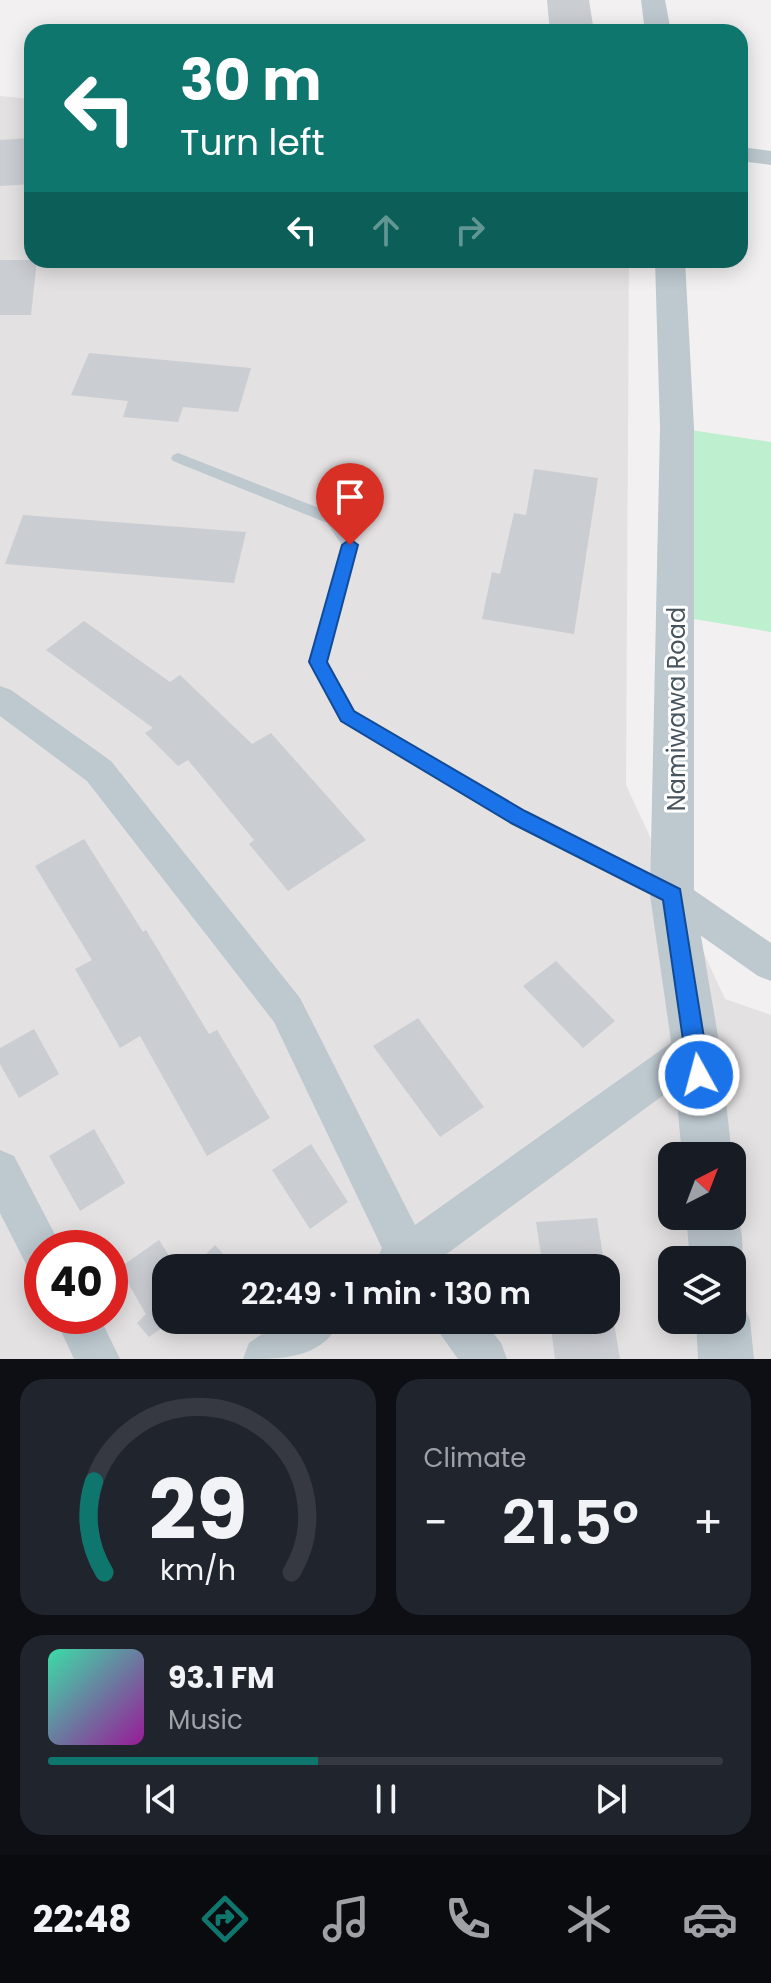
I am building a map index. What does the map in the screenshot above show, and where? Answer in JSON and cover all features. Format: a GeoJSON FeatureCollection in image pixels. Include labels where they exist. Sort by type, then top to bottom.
{"type":"FeatureCollection","features":[{"type":"Feature","properties":{"kind":"street"},"geometry":{"type":"LineString","coordinates":[[653,0],[657,24]]}},
{"type":"Feature","properties":{"kind":"street"},"geometry":{"type":"LineString","coordinates":[[748,155],[771,158]]}},
{"type":"Feature","properties":{"kind":"street","name":"Namiwawa Road"},"geometry":{"type":"LineString","coordinates":[[670,268],[677,428],[672,895],[696,1048],[706,1142]]}},
{"type":"Feature","properties":{"kind":"street"},"geometry":{"type":"LineString","coordinates":[[0,699],[99,771],[287,1010],[401,1254]]}},
{"type":"Feature","properties":{"kind":"street"},"geometry":{"type":"LineString","coordinates":[[672,895],[771,964]]}},
{"type":"Feature","properties":{"kind":"street"},"geometry":{"type":"LineString","coordinates":[[419,1254],[696,1048]]}},
{"type":"Feature","properties":{"kind":"street"},"geometry":{"type":"LineString","coordinates":[[0,1170],[31,1230]]}},
{"type":"Feature","properties":{"kind":"street"},"geometry":{"type":"LineString","coordinates":[[85,1334],[98,1359]]}},
{"type":"Feature","properties":{"kind":"street"},"geometry":{"type":"LineString","coordinates":[[265,1359],[300,1334]]}},
{"type":"Feature","properties":{"kind":"street"},"geometry":{"type":"LineString","coordinates":[[466,1334],[485,1359]]}},
{"type":"Feature","properties":{"kind":"street"},"geometry":{"type":"LineString","coordinates":[[724,1334],[726,1359]]}},
{"type":"Feature","properties":{"kind":"lane"},"geometry":{"type":"LineString","coordinates":[[178,458],[332,519],[350,545],[318,662],[347,716],[518,817],[672,895]]}},
{"type":"Feature","properties":{"kind":"shaded area"},"geometry":{"type":"Polygon","coordinates":[[[0,96],[24,98],[24,268],[629,268],[626,785],[725,999],[771,1015],[771,1359],[0,1359],[0,96]]]}},
{"type":"Feature","properties":{"kind":"green space"},"geometry":{"type":"Polygon","coordinates":[[[677,428],[771,442],[771,632],[676,616],[677,428]]]}},
{"type":"Feature","properties":{"kind":"building"},"geometry":{"type":"Polygon","coordinates":[[[547,0],[589,0],[593,24],[549,24],[547,0]]]}},
{"type":"Feature","properties":{"kind":"building"},"geometry":{"type":"Polygon","coordinates":[[[24,138],[24,184],[0,186],[0,140],[24,138]]]}},
{"type":"Feature","properties":{"kind":"building"},"geometry":{"type":"Polygon","coordinates":[[[0,260],[24,260],[24,268],[36,268],[31,315],[0,315],[0,260]]]}},
{"type":"Feature","properties":{"kind":"building"},"geometry":{"type":"Polygon","coordinates":[[[89,353],[251,368],[238,412],[183,407],[178,422],[123,417],[128,401],[71,395],[89,353]]]}},
{"type":"Feature","properties":{"kind":"building"},"geometry":{"type":"Polygon","coordinates":[[[534,469],[598,478],[574,634],[482,619],[492,572],[500,574],[514,513],[526,515],[534,469]]]}},
{"type":"Feature","properties":{"kind":"building"},"geometry":{"type":"Polygon","coordinates":[[[23,515],[246,532],[234,583],[5,564],[23,515]]]}},
{"type":"Feature","properties":{"kind":"building"},"geometry":{"type":"Polygon","coordinates":[[[84,621],[170,682],[180,675],[252,744],[271,733],[366,840],[288,891],[249,844],[254,840],[188,760],[178,766],[145,733],[153,728],[46,650],[84,621]]]}},
{"type":"Feature","properties":{"kind":"building"},"geometry":{"type":"Polygon","coordinates":[[[84,839],[143,932],[146,930],[209,1034],[217,1030],[270,1118],[207,1156],[140,1036],[120,1048],[75,969],[92,960],[35,866],[84,839]]]}},
{"type":"Feature","properties":{"kind":"building"},"geometry":{"type":"Polygon","coordinates":[[[556,961],[615,1021],[583,1048],[523,986],[556,961]]]}},
{"type":"Feature","properties":{"kind":"building"},"geometry":{"type":"Polygon","coordinates":[[[418,1018],[484,1107],[440,1137],[373,1046],[418,1018]]]}},
{"type":"Feature","properties":{"kind":"building"},"geometry":{"type":"Polygon","coordinates":[[[34,1029],[59,1074],[19,1098],[0,1064],[0,1048],[34,1029]]]}},
{"type":"Feature","properties":{"kind":"building"},"geometry":{"type":"Polygon","coordinates":[[[94,1129],[125,1183],[80,1211],[49,1156],[94,1129]]]}},
{"type":"Feature","properties":{"kind":"building"},"geometry":{"type":"Polygon","coordinates":[[[311,1144],[348,1202],[310,1229],[272,1170],[311,1144]]]}},
{"type":"Feature","properties":{"kind":"building"},"geometry":{"type":"Polygon","coordinates":[[[597,1218],[603,1254],[541,1254],[536,1222],[597,1218]]]}},
{"type":"Feature","properties":{"kind":"building"},"geometry":{"type":"Polygon","coordinates":[[[159,1240],[168,1254],[152,1254],[153,1334],[149,1337],[137,1323],[146,1314],[128,1283],[128,1262],[159,1240]]]}},
{"type":"Feature","properties":{"kind":"building"},"geometry":{"type":"Polygon","coordinates":[[[215,1245],[223,1254],[206,1254],[215,1245]]]}},
{"type":"Feature","properties":{"kind":"building"},"geometry":{"type":"Polygon","coordinates":[[[552,1334],[616,1334],[620,1359],[555,1359],[552,1334]]]}},
{"type":"Feature","properties":{"kind":"route"},"geometry":{"type":"LineString","coordinates":[[350,545],[318,662],[347,716],[518,817],[672,895],[699,1075]]}}]}
